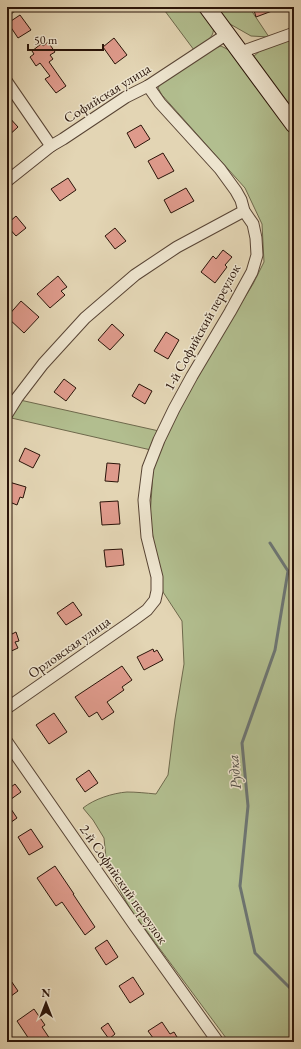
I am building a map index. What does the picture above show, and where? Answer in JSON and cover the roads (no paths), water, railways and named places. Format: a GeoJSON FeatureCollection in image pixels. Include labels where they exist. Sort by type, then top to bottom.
{"type":"FeatureCollection","features":[{"type":"Feature","properties":{"kind":"street"},"geometry":{"type":"LineString","coordinates":[[207,7],[294,125]]}},
{"type":"Feature","properties":{"kind":"street"},"geometry":{"type":"LineString","coordinates":[[241,52],[294,33]]}},
{"type":"Feature","properties":{"kind":"street","name":"Софийская улица"},"geometry":{"type":"LineString","coordinates":[[7,181],[51,146],[64,139],[126,97],[148,86],[227,34]]}},
{"type":"Feature","properties":{"kind":"street"},"geometry":{"type":"LineString","coordinates":[[7,82],[51,146]]}},
{"type":"Feature","properties":{"kind":"street","name":"1-й Софийский переулок"},"geometry":{"type":"LineString","coordinates":[[147,610],[155,600],[157,591],[157,577],[147,536],[144,500],[148,468],[159,440],[174,409],[252,272],[257,255],[253,224],[244,211],[241,200],[236,191],[220,169],[160,103],[148,86]]}},
{"type":"Feature","properties":{"kind":"street"},"geometry":{"type":"LineString","coordinates":[[7,414],[17,398],[43,364],[90,313],[135,275],[177,247],[244,211]]}},
{"type":"Feature","properties":{"kind":"street","name":"Орловская улица"},"geometry":{"type":"LineString","coordinates":[[7,708],[147,610]]}},
{"type":"Feature","properties":{"kind":"street","name":"2-й Софийский переулок"},"geometry":{"type":"LineString","coordinates":[[7,742],[122,908],[218,1042]]}},
{"type":"Feature","properties":{"kind":"waterway","name":"Рудка"},"geometry":{"type":"LineString","coordinates":[[270,543],[288,571],[275,650],[242,743],[248,806],[240,886],[255,953],[294,992]]}}]}
